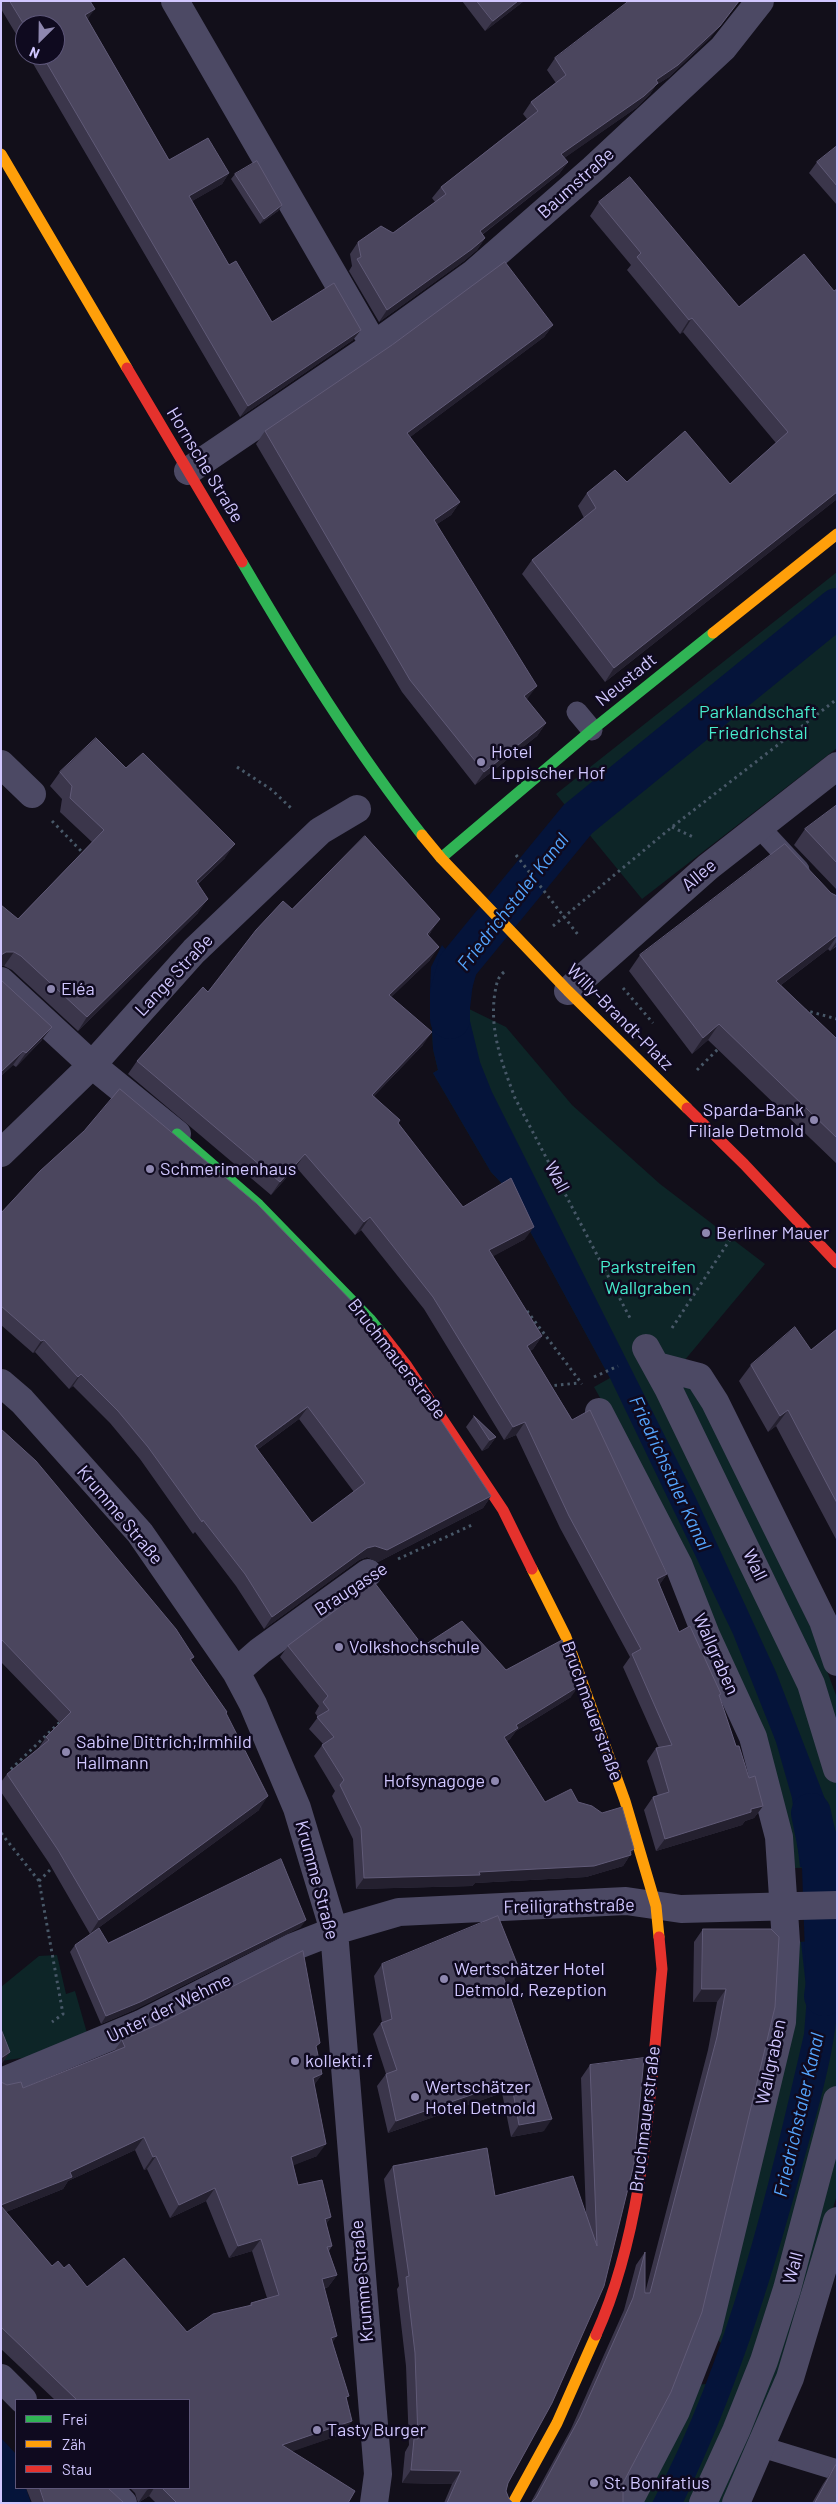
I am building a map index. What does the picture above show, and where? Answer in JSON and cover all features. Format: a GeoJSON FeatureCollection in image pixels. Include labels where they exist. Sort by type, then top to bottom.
{"type":"FeatureCollection","features":[{"type":"Feature","properties":{"kind":"main road","name":"Hornsche Straße"},"geometry":{"type":"LineString","coordinates":[[2,156],[272,614],[386,789]]}},
{"type":"Feature","properties":{"kind":"main road","name":"Neustadt"},"geometry":{"type":"LineString","coordinates":[[441,858],[592,730],[837,534]]}},
{"type":"Feature","properties":{"kind":"main road","name":"Willy-Brandt-Platz"},"geometry":{"type":"LineString","coordinates":[[386,789],[441,858],[512,933],[568,991],[744,1164],[837,1263]]}},
{"type":"Feature","properties":{"kind":"main road","name":"Bruchmauerstraße"},"geometry":{"type":"LineString","coordinates":[[178,1134],[259,1205],[370,1319],[412,1374],[504,1510],[566,1637],[624,1801],[656,1906],[662,1969],[641,2179],[610,2304],[557,2423],[513,2503]]}},
{"type":"Feature","properties":{"kind":"street"},"geometry":{"type":"LineString","coordinates":[[175,1],[374,345]]}},
{"type":"Feature","properties":{"kind":"street","name":"Baumstraße"},"geometry":{"type":"LineString","coordinates":[[188,470],[374,345],[474,273],[593,169],[723,48],[760,1]]}},
{"type":"Feature","properties":{"kind":"street"},"geometry":{"type":"LineString","coordinates":[[1,764],[32,794]]}},
{"type":"Feature","properties":{"kind":"street","name":"Allee"},"geometry":{"type":"LineString","coordinates":[[568,991],[708,867],[837,766]]}},
{"type":"Feature","properties":{"kind":"street","name":"Lange Straße"},"geometry":{"type":"LineString","coordinates":[[1,1154],[92,1066],[187,958],[317,834],[357,809]]}},
{"type":"Feature","properties":{"kind":"street","name":"Bruchmauerstraße"},"geometry":{"type":"LineString","coordinates":[[1,981],[92,1066],[178,1134]]}},
{"type":"Feature","properties":{"kind":"street","name":"Wall"},"geometry":{"type":"LineString","coordinates":[[651,1356],[700,1377],[715,1402],[823,1621],[837,1662]]}},
{"type":"Feature","properties":{"kind":"street","name":"Wall"},"geometry":{"type":"LineString","coordinates":[[651,1356],[811,1684],[837,1769]]}},
{"type":"Feature","properties":{"kind":"street","name":"Krumme Straße"},"geometry":{"type":"LineString","coordinates":[[1,1384],[22,1401],[140,1533],[236,1672],[253,1704],[297,1808],[334,1932],[378,2474],[374,2503]]}},
{"type":"Feature","properties":{"kind":"street","name":"Wallgraben"},"geometry":{"type":"LineString","coordinates":[[599,1412],[679,1566],[706,1635],[754,1738],[779,1837],[792,1906],[786,1942],[782,2022],[710,2320],[676,2412],[628,2503]]}},
{"type":"Feature","properties":{"kind":"street","name":"Braugasse"},"geometry":{"type":"LineString","coordinates":[[236,1672],[260,1651],[368,1573]]}},
{"type":"Feature","properties":{"kind":"street","name":"Freiligrathstraße"},"geometry":{"type":"LineString","coordinates":[[334,1932],[399,1912],[626,1901],[681,1910],[837,1905]]}},
{"type":"Feature","properties":{"kind":"street","name":"Unter der Wehme"},"geometry":{"type":"LineString","coordinates":[[1,2082],[141,2024],[293,1947],[334,1932]]}},
{"type":"Feature","properties":{"kind":"street","name":"Wall"},"geometry":{"type":"LineString","coordinates":[[703,2503],[736,2431],[764,2362],[787,2289],[837,2100]]}},
{"type":"Feature","properties":{"kind":"street","name":"Wall"},"geometry":{"type":"LineString","coordinates":[[736,2503],[762,2447],[790,2378],[837,2221]]}},
{"type":"Feature","properties":{"kind":"street"},"geometry":{"type":"LineString","coordinates":[[1,2378],[22,2399]]}},
{"type":"Feature","properties":{"kind":"street"},"geometry":{"type":"LineString","coordinates":[[736,2431],[762,2447]]}},
{"type":"Feature","properties":{"kind":"street"},"geometry":{"type":"LineString","coordinates":[[110,2489],[124,2503]]}},
{"type":"Feature","properties":{"kind":"lane"},"geometry":{"type":"LineString","coordinates":[[577,712],[592,730]]}},
{"type":"Feature","properties":{"kind":"lane"},"geometry":{"type":"LineString","coordinates":[[759,828],[816,887]]}},
{"type":"Feature","properties":{"kind":"lane"},"geometry":{"type":"LineString","coordinates":[[762,2447],[837,2470]]}},
{"type":"Feature","properties":{"kind":"path"},"geometry":{"type":"LineString","coordinates":[[516,855],[563,916],[837,699]]}},
{"type":"Feature","properties":{"kind":"path"},"geometry":{"type":"LineString","coordinates":[[237,767],[272,790],[317,834]]}},
{"type":"Feature","properties":{"kind":"path"},"geometry":{"type":"LineString","coordinates":[[32,794],[48,816],[89,859]]}},
{"type":"Feature","properties":{"kind":"path"},"geometry":{"type":"LineString","coordinates":[[599,962],[657,1028]]}},
{"type":"Feature","properties":{"kind":"path","name":"Wall"},"geometry":{"type":"LineString","coordinates":[[498,977],[494,1001],[493,1030],[501,1061],[515,1098],[651,1356]]}},
{"type":"Feature","properties":{"kind":"path"},"geometry":{"type":"LineString","coordinates":[[795,1008],[837,1020]]}},
{"type":"Feature","properties":{"kind":"path"},"geometry":{"type":"LineString","coordinates":[[689,1064],[695,1072],[728,1039]]}},
{"type":"Feature","properties":{"kind":"path"},"geometry":{"type":"LineString","coordinates":[[546,1387],[581,1383],[651,1356],[737,1229]]}},
{"type":"Feature","properties":{"kind":"path"},"geometry":{"type":"LineString","coordinates":[[522,1305],[581,1383],[599,1412]]}},
{"type":"Feature","properties":{"kind":"path","name":"Braugasse"},"geometry":{"type":"LineString","coordinates":[[368,1573],[504,1510]]}},
{"type":"Feature","properties":{"kind":"path"},"geometry":{"type":"LineString","coordinates":[[12,1775],[10,1770],[65,1718]]}},
{"type":"Feature","properties":{"kind":"path"},"geometry":{"type":"LineString","coordinates":[[1,1833],[39,1881],[63,2014],[48,2025]]}},
{"type":"Feature","properties":{"kind":"path"},"geometry":{"type":"LineString","coordinates":[[39,1881],[50,1870]]}},
{"type":"Feature","properties":{"kind":"green space","name":"Parklandschaft Friedrichstal"},"geometry":{"type":"Polygon","coordinates":[[[837,572],[837,748],[642,899],[556,794],[837,572]]]}},
{"type":"Feature","properties":{"kind":"green space","name":"Parkstreifen Wallgraben"},"geometry":{"type":"Polygon","coordinates":[[[430,990],[506,1027],[572,1105],[660,1184],[765,1264],[684,1361],[812,1630],[837,1698],[837,1867],[795,1868],[769,1755],[613,1421],[594,1387],[610,1378],[507,1189],[491,1172],[433,1073],[438,1070],[433,1049],[430,990]]]}},
{"type":"Feature","properties":{"kind":"green space"},"geometry":{"type":"Polygon","coordinates":[[[837,1940],[837,2195],[786,2360],[727,2503],[637,2503],[695,2385],[707,2384],[721,2343],[712,2335],[796,1942],[837,1940]]]}},
{"type":"Feature","properties":{"kind":"green space"},"geometry":{"type":"Polygon","coordinates":[[[57,1955],[66,1994],[75,1991],[87,2033],[35,2056],[1,2061],[1,1987],[39,1956],[57,1955]]]}},
{"type":"Feature","properties":{"kind":"water"},"geometry":{"type":"Polygon","coordinates":[[[442,945],[473,983],[469,1017],[480,1062],[492,1092],[695,1496],[776,1672],[830,1812],[837,1836],[837,1867],[800,1867],[792,1798],[776,1742],[733,1634],[610,1378],[507,1189],[491,1172],[433,1073],[438,1070],[433,1049],[430,990],[431,967],[442,945]]]}},
{"type":"Feature","properties":{"kind":"water"},"geometry":{"type":"Polygon","coordinates":[[[837,1940],[837,2012],[832,2051],[812,2133],[764,2298],[719,2422],[683,2503],[652,2503],[679,2447],[725,2332],[776,2154],[804,2034],[807,1996],[801,1942],[837,1940]]]}},
{"type":"Feature","properties":{"kind":"water"},"geometry":{"type":"Polygon","coordinates":[[[1,2438],[15,2453],[15,2489],[26,2489],[31,2503],[1,2503],[1,2438]]]}},
{"type":"Feature","properties":{"kind":"building"},"geometry":{"type":"Polygon","coordinates":[[[10,1],[90,1],[95,9],[85,15],[169,160],[208,138],[229,173],[189,196],[229,265],[236,261],[272,322],[334,283],[361,330],[248,406],[48,65],[65,65],[65,15],[18,15],[10,1]]]}},
{"type":"Feature","properties":{"kind":"building"},"geometry":{"type":"Polygon","coordinates":[[[477,1],[518,1],[493,21],[477,1]]]}},
{"type":"Feature","properties":{"kind":"building"},"geometry":{"type":"Polygon","coordinates":[[[629,1],[739,1],[720,26],[678,65],[656,80],[658,83],[644,96],[561,154],[568,162],[480,231],[485,238],[387,310],[357,259],[361,257],[358,242],[381,226],[393,233],[446,194],[441,187],[538,111],[531,102],[566,75],[555,58],[629,1]]]}},
{"type":"Feature","properties":{"kind":"building"},"geometry":{"type":"Polygon","coordinates":[[[837,146],[837,186],[817,162],[837,146]]]}},
{"type":"Feature","properties":{"kind":"building"},"geometry":{"type":"Polygon","coordinates":[[[257,161],[282,205],[264,219],[235,174],[257,161]]]}},
{"type":"Feature","properties":{"kind":"building"},"geometry":{"type":"Polygon","coordinates":[[[630,177],[739,307],[804,254],[834,291],[837,289],[837,492],[614,668],[532,560],[596,508],[587,493],[615,470],[627,482],[685,431],[730,484],[788,432],[692,318],[689,320],[637,257],[641,253],[599,202],[630,177]]]}},
{"type":"Feature","properties":{"kind":"building"},"geometry":{"type":"Polygon","coordinates":[[[505,262],[553,325],[407,433],[460,502],[434,520],[537,686],[524,696],[546,723],[484,772],[410,680],[265,431],[392,345],[505,262]]]}},
{"type":"Feature","properties":{"kind":"building"},"geometry":{"type":"Polygon","coordinates":[[[96,738],[126,768],[143,753],[235,844],[196,881],[208,899],[87,1017],[21,956],[14,952],[6,952],[1,955],[1,905],[18,919],[104,830],[70,798],[72,786],[60,772],[96,738]]]}},
{"type":"Feature","properties":{"kind":"building"},"geometry":{"type":"Polygon","coordinates":[[[837,805],[837,863],[805,829],[837,805]]]}},
{"type":"Feature","properties":{"kind":"building"},"geometry":{"type":"Polygon","coordinates":[[[365,836],[440,919],[427,934],[439,947],[389,995],[432,1032],[372,1095],[400,1120],[398,1123],[463,1207],[511,1178],[534,1227],[489,1250],[542,1336],[527,1346],[572,1420],[590,1410],[667,1574],[657,1579],[679,1632],[690,1626],[721,1694],[719,1695],[736,1746],[739,1746],[749,1778],[755,1776],[763,1806],[751,1809],[751,1812],[665,1839],[653,1797],[669,1792],[656,1748],[672,1745],[632,1654],[641,1649],[569,1516],[525,1422],[513,1427],[433,1297],[370,1217],[364,1222],[305,1154],[280,1182],[137,1061],[203,987],[208,992],[256,930],[283,901],[292,909],[365,836]]]}},
{"type":"Feature","properties":{"kind":"building"},"geometry":{"type":"Polygon","coordinates":[[[785,844],[831,893],[837,896],[837,935],[776,981],[837,1039],[837,1138],[719,1024],[703,1038],[640,955],[785,844]]]}},
{"type":"Feature","properties":{"kind":"building"},"geometry":{"type":"Polygon","coordinates":[[[1,980],[52,1027],[26,1053],[23,1051],[1,1072],[1,980]]]}},
{"type":"Feature","properties":{"kind":"building"},"geometry":{"type":"Polygon","coordinates":[[[120,1089],[257,1204],[367,1317],[403,1363],[491,1496],[387,1550],[375,1546],[367,1548],[272,1617],[245,1574],[203,1520],[202,1522],[148,1447],[118,1411],[81,1374],[78,1377],[44,1340],[41,1341],[1,1306],[1,1213],[40,1171],[84,1131],[120,1089]],[[308,1407],[255,1446],[312,1523],[365,1483],[308,1407]]]}},
{"type":"Feature","properties":{"kind":"building"},"geometry":{"type":"Polygon","coordinates":[[[795,1327],[811,1350],[837,1329],[837,1503],[788,1410],[780,1416],[751,1365],[795,1327]]]}},
{"type":"Feature","properties":{"kind":"building"},"geometry":{"type":"Polygon","coordinates":[[[474,1416],[496,1437],[490,1440],[474,1416]]]}},
{"type":"Feature","properties":{"kind":"building"},"geometry":{"type":"Polygon","coordinates":[[[1,1429],[36,1461],[176,1629],[194,1657],[190,1659],[227,1712],[268,1796],[99,1920],[58,1850],[7,1774],[49,1740],[46,1737],[71,1712],[1,1639],[1,1429]]]}},
{"type":"Feature","properties":{"kind":"building"},"geometry":{"type":"Polygon","coordinates":[[[374,1582],[423,1646],[462,1621],[506,1670],[562,1640],[579,1686],[516,1725],[518,1728],[504,1737],[545,1802],[571,1789],[578,1802],[592,1806],[602,1813],[622,1807],[634,1849],[630,1851],[631,1855],[594,1866],[479,1872],[480,1875],[364,1878],[361,1828],[340,1785],[344,1780],[322,1745],[334,1737],[317,1717],[329,1710],[323,1702],[328,1696],[288,1646],[374,1582]]]}},
{"type":"Feature","properties":{"kind":"building"},"geometry":{"type":"Polygon","coordinates":[[[281,1859],[306,1920],[140,2002],[106,2016],[75,1945],[99,1928],[108,1943],[281,1859]]]}},
{"type":"Feature","properties":{"kind":"building"},"geometry":{"type":"Polygon","coordinates":[[[498,1916],[520,1971],[503,1976],[552,2119],[519,2125],[511,2081],[396,2121],[386,2074],[397,2070],[381,2023],[392,2019],[382,1964],[498,1916]]]}},
{"type":"Feature","properties":{"kind":"building"},"geometry":{"type":"Polygon","coordinates":[[[703,1929],[771,1929],[779,1937],[775,2007],[702,2312],[671,2392],[623,2483],[623,2503],[531,2503],[536,2498],[580,2417],[633,2298],[645,2252],[645,2293],[650,2293],[717,2037],[726,1989],[702,1989],[703,1929]]]}},
{"type":"Feature","properties":{"kind":"building"},"geometry":{"type":"Polygon","coordinates":[[[303,1951],[320,2043],[316,2046],[322,2074],[313,2078],[326,2144],[291,2157],[298,2185],[322,2180],[331,2217],[325,2219],[332,2246],[327,2247],[337,2275],[322,2279],[337,2336],[331,2338],[349,2396],[346,2397],[352,2421],[282,2445],[355,2491],[348,2503],[177,2503],[163,2489],[190,2489],[190,2399],[76,2399],[1,2327],[1,2206],[52,2266],[58,2261],[64,2268],[69,2264],[87,2287],[124,2258],[187,2332],[213,2314],[252,2305],[251,2303],[279,2295],[261,2239],[238,2246],[215,2188],[179,2205],[156,2156],[153,2157],[144,2137],[70,2172],[72,2177],[1,2205],[1,2082],[7,2085],[21,2082],[23,2088],[125,2047],[122,2040],[157,2025],[303,1951]]]}},
{"type":"Feature","properties":{"kind":"building"},"geometry":{"type":"Polygon","coordinates":[[[1,2029],[10,2052],[1,2058],[1,2029]]]}},
{"type":"Feature","properties":{"kind":"building"},"geometry":{"type":"Polygon","coordinates":[[[644,2058],[634,2164],[604,2286],[552,2403],[508,2483],[506,2491],[513,2503],[447,2503],[461,2471],[411,2470],[414,2439],[418,2439],[415,2353],[406,2277],[409,2276],[393,2166],[487,2148],[495,2196],[573,2176],[597,2246],[590,2065],[644,2058]]]}},
{"type":"Feature","properties":{"kind":"building"},"geometry":{"type":"Polygon","coordinates":[[[836,2465],[837,2503],[815,2503],[836,2465]]]}},
{"type":"Feature","properties":{"kind":"building"},"geometry":{"type":"Polygon","coordinates":[[[40,2489],[109,2489],[124,2503],[45,2503],[40,2489]]]}},
{"type":"Feature","properties":{"kind":"waterway","name":"Friedrichstaler Kanal"},"geometry":{"type":"LineString","coordinates":[[450,1019],[450,993],[458,965],[578,819],[837,608]]}},
{"type":"Feature","properties":{"kind":"waterway","name":"Friedrichstaler Kanal"},"geometry":{"type":"LineString","coordinates":[[811,1813],[822,1867],[826,1983],[824,1996]]}},
{"type":"Feature","properties":{"kind":"traffic: fast"},"geometry":{"type":"LineString","coordinates":[[242,562],[350,736],[422,835]]}},
{"type":"Feature","properties":{"kind":"traffic: fast"},"geometry":{"type":"LineString","coordinates":[[441,858],[592,730],[713,633]]}},
{"type":"Feature","properties":{"kind":"traffic: fast"},"geometry":{"type":"LineString","coordinates":[[177,1134],[259,1205],[370,1319],[382,1334]]}},
{"type":"Feature","properties":{"kind":"traffic: slow"},"geometry":{"type":"LineString","coordinates":[[1,154],[127,368]]}},
{"type":"Feature","properties":{"kind":"traffic: slow"},"geometry":{"type":"LineString","coordinates":[[713,633],[837,534]]}},
{"type":"Feature","properties":{"kind":"traffic: slow"},"geometry":{"type":"LineString","coordinates":[[422,835],[441,858],[568,991],[687,1108]]}},
{"type":"Feature","properties":{"kind":"traffic: slow"},"geometry":{"type":"LineString","coordinates":[[532,1569],[566,1637],[625,1801],[656,1906],[659,1937]]}},
{"type":"Feature","properties":{"kind":"traffic: slow"},"geometry":{"type":"LineString","coordinates":[[513,2503],[557,2423],[596,2335]]}},
{"type":"Feature","properties":{"kind":"traffic: jam"},"geometry":{"type":"LineString","coordinates":[[127,368],[242,562]]}},
{"type":"Feature","properties":{"kind":"traffic: jam"},"geometry":{"type":"LineString","coordinates":[[687,1108],[744,1164],[837,1263]]}},
{"type":"Feature","properties":{"kind":"traffic: jam"},"geometry":{"type":"LineString","coordinates":[[382,1334],[407,1366],[503,1510],[532,1569]]}},
{"type":"Feature","properties":{"kind":"traffic: jam"},"geometry":{"type":"LineString","coordinates":[[596,2335],[613,2292],[626,2248],[636,2202],[649,2108],[662,1969],[659,1937]]}},
{"type":"Feature","properties":{"kind":"place","name":"Hotel Lippischer Hof"},"geometry":{"type":"Point","coordinates":[481,762]}},
{"type":"Feature","properties":{"kind":"place","name":"Eléa"},"geometry":{"type":"Point","coordinates":[51,989]}},
{"type":"Feature","properties":{"kind":"place","name":"Sparda-Bank Filiale Detmold"},"geometry":{"type":"Point","coordinates":[814,1120]}},
{"type":"Feature","properties":{"kind":"place","name":"Schmerimenhaus"},"geometry":{"type":"Point","coordinates":[150,1169]}},
{"type":"Feature","properties":{"kind":"place","name":"Berliner Mauer"},"geometry":{"type":"Point","coordinates":[706,1233]}},
{"type":"Feature","properties":{"kind":"place","name":"Volkshochschule"},"geometry":{"type":"Point","coordinates":[339,1647]}},
{"type":"Feature","properties":{"kind":"place","name":"Sabine Dittrich;Irmhild Hallmann"},"geometry":{"type":"Point","coordinates":[66,1752]}},
{"type":"Feature","properties":{"kind":"place","name":"Hofsynagoge"},"geometry":{"type":"Point","coordinates":[495,1781]}},
{"type":"Feature","properties":{"kind":"place","name":"Wertschätzer Hotel Detmold, Rezeption"},"geometry":{"type":"Point","coordinates":[444,1979]}},
{"type":"Feature","properties":{"kind":"place","name":"kollekti.f"},"geometry":{"type":"Point","coordinates":[295,2061]}},
{"type":"Feature","properties":{"kind":"place","name":"Wertschätzer Hotel Detmold"},"geometry":{"type":"Point","coordinates":[415,2097]}},
{"type":"Feature","properties":{"kind":"place","name":"Tasty Burger"},"geometry":{"type":"Point","coordinates":[317,2430]}},
{"type":"Feature","properties":{"kind":"place","name":"St. Bonifatius"},"geometry":{"type":"Point","coordinates":[594,2483]}}]}
